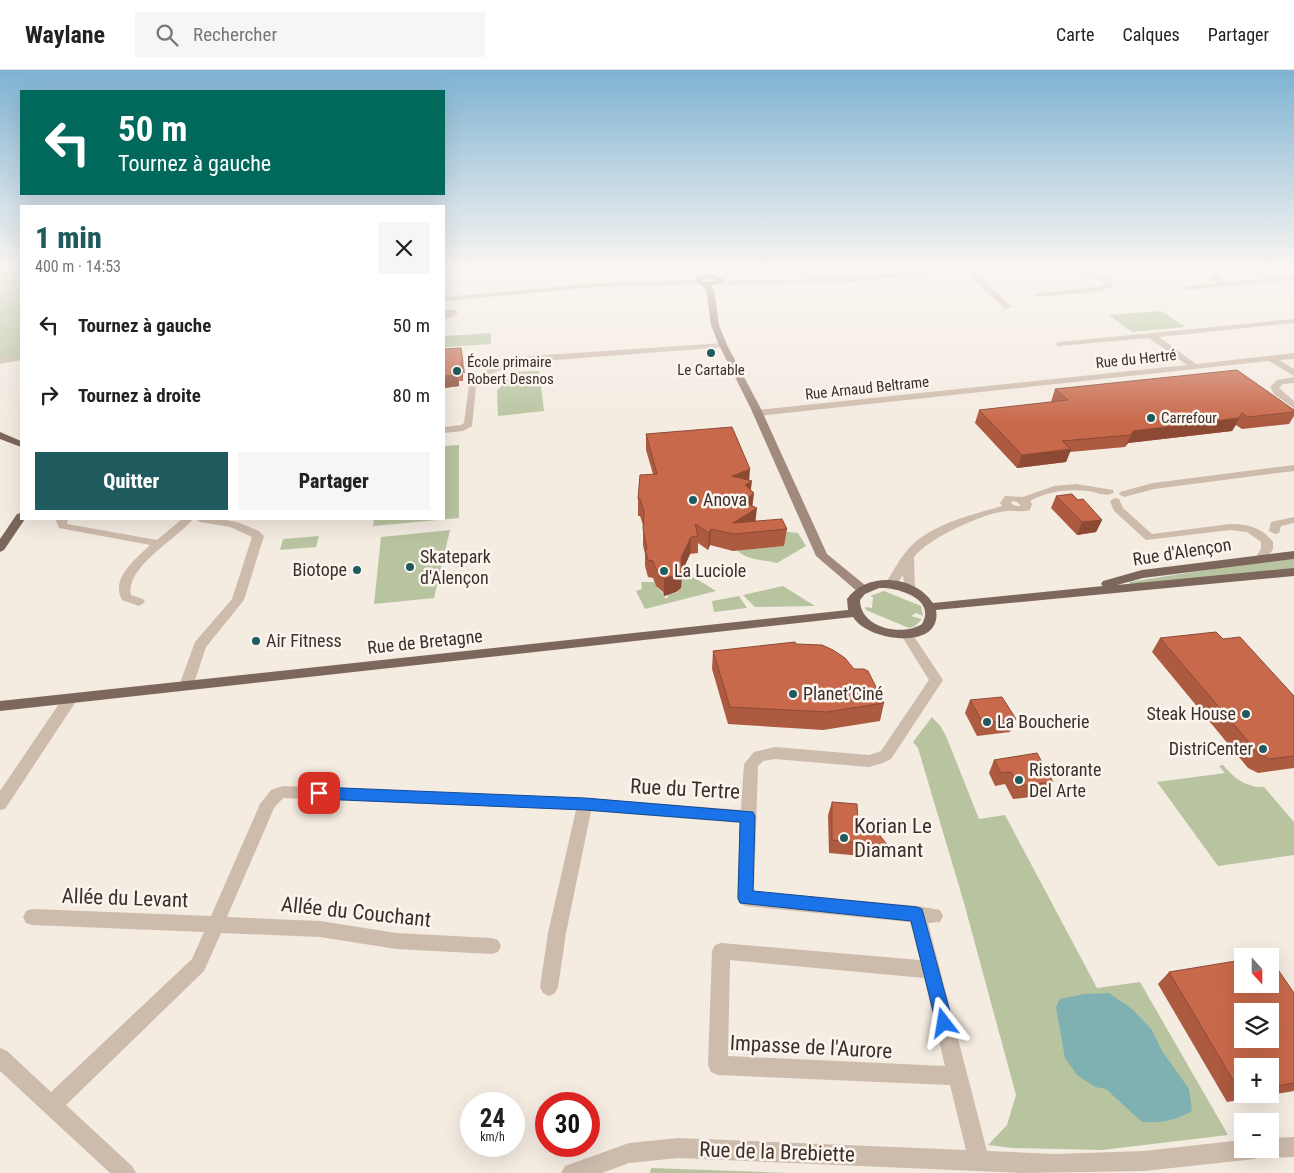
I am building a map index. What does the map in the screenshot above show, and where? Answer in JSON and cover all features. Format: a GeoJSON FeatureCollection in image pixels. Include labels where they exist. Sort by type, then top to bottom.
{"type":"FeatureCollection","features":[{"type":"Feature","properties":{"kind":"main road"},"geometry":{"type":"LineString","coordinates":[[0,435],[20,444]]}},
{"type":"Feature","properties":{"kind":"main road"},"geometry":{"type":"LineString","coordinates":[[0,548],[5,532],[20,517]]}},
{"type":"Feature","properties":{"kind":"main road","name":"Rue d'Alençon"},"geometry":{"type":"LineString","coordinates":[[1076,593],[1142,574],[1294,554]]}},
{"type":"Feature","properties":{"kind":"main road","name":"Rue d'Alençon"},"geometry":{"type":"LineString","coordinates":[[930,607],[1294,572]]}},
{"type":"Feature","properties":{"kind":"main road"},"geometry":{"type":"LineString","coordinates":[[877,584],[891,584],[909,589],[924,598],[930,607],[931,617],[927,626],[916,633],[894,635],[874,630],[862,622],[853,607],[854,598],[862,589],[877,584]]}},
{"type":"Feature","properties":{"kind":"main road","name":"Rue de Bretagne"},"geometry":{"type":"LineString","coordinates":[[0,706],[855,613]]}},
{"type":"Feature","properties":{"kind":"street"},"geometry":{"type":"LineString","coordinates":[[714,318],[726,362],[736,370],[822,556],[862,589]]}},
{"type":"Feature","properties":{"kind":"street"},"geometry":{"type":"LineString","coordinates":[[1059,344],[1294,320]]}},
{"type":"Feature","properties":{"kind":"street"},"geometry":{"type":"LineString","coordinates":[[1151,335],[1195,367]]}},
{"type":"Feature","properties":{"kind":"street"},"geometry":{"type":"LineString","coordinates":[[445,430],[463,428],[469,424],[472,386],[488,371],[502,365],[529,359],[720,345]]}},
{"type":"Feature","properties":{"kind":"street","name":"Rue du Hertré"},"geometry":{"type":"LineString","coordinates":[[980,389],[1294,356]]}},
{"type":"Feature","properties":{"kind":"street"},"geometry":{"type":"LineString","coordinates":[[0,361],[20,358]]}},
{"type":"Feature","properties":{"kind":"street"},"geometry":{"type":"LineString","coordinates":[[1271,359],[1294,374]]}},
{"type":"Feature","properties":{"kind":"street"},"geometry":{"type":"LineString","coordinates":[[1294,380],[1280,382],[1274,387],[1278,393],[1294,405]]}},
{"type":"Feature","properties":{"kind":"street","name":"Rue Arnaud Beltrame"},"geometry":{"type":"LineString","coordinates":[[757,413],[980,389]]}},
{"type":"Feature","properties":{"kind":"street"},"geometry":{"type":"LineString","coordinates":[[891,584],[914,550],[938,534],[970,519],[1009,507],[1024,509],[1027,506],[1023,500],[1044,491],[1092,487],[1116,496],[1153,486],[1294,468]]}},
{"type":"Feature","properties":{"kind":"street"},"geometry":{"type":"LineString","coordinates":[[1116,496],[1118,509],[1150,538],[1242,527],[1261,534],[1267,542],[1267,549],[1262,558]]}},
{"type":"Feature","properties":{"kind":"street"},"geometry":{"type":"LineString","coordinates":[[62,520],[64,526],[161,544]]}},
{"type":"Feature","properties":{"kind":"street"},"geometry":{"type":"LineString","coordinates":[[139,602],[126,597],[123,590],[126,579],[134,568],[187,520]]}},
{"type":"Feature","properties":{"kind":"street"},"geometry":{"type":"LineString","coordinates":[[186,686],[200,645],[238,600],[258,536],[255,533],[237,528],[235,521],[218,520]]}},
{"type":"Feature","properties":{"kind":"street"},"geometry":{"type":"LineString","coordinates":[[1275,531],[1275,524],[1294,520]]}},
{"type":"Feature","properties":{"kind":"street"},"geometry":{"type":"LineString","coordinates":[[908,558],[909,589]]}},
{"type":"Feature","properties":{"kind":"street","name":"Rue du Tertre"},"geometry":{"type":"LineString","coordinates":[[216,924],[268,804],[276,794],[283,792],[585,804],[748,816],[751,764],[758,756],[775,753],[868,761],[886,756],[936,680],[907,635]]}},
{"type":"Feature","properties":{"kind":"street"},"geometry":{"type":"LineString","coordinates":[[0,804],[70,699]]}},
{"type":"Feature","properties":{"kind":"street"},"geometry":{"type":"LineString","coordinates":[[550,987],[557,932],[585,804]]}},
{"type":"Feature","properties":{"kind":"street"},"geometry":{"type":"LineString","coordinates":[[748,816],[745,898],[925,915],[931,970],[979,1161]]}},
{"type":"Feature","properties":{"kind":"street","name":"Allée du Levant"},"geometry":{"type":"LineString","coordinates":[[32,917],[216,924]]}},
{"type":"Feature","properties":{"kind":"street"},"geometry":{"type":"LineString","coordinates":[[52,1105],[198,965],[216,924]]}},
{"type":"Feature","properties":{"kind":"street","name":"Allée du Couchant"},"geometry":{"type":"LineString","coordinates":[[216,924],[320,929],[396,941],[492,946]]}},
{"type":"Feature","properties":{"kind":"street","name":"Impasse de l'Aurore"},"geometry":{"type":"LineString","coordinates":[[931,970],[721,951],[718,1065],[958,1076]]}},
{"type":"Feature","properties":{"kind":"street"},"geometry":{"type":"LineString","coordinates":[[0,1058],[125,1173]]}},
{"type":"Feature","properties":{"kind":"street"},"geometry":{"type":"LineString","coordinates":[[1279,1148],[1294,1147]]}},
{"type":"Feature","properties":{"kind":"street","name":"Rue de la Brebiette"},"geometry":{"type":"LineString","coordinates":[[572,1173],[629,1153],[678,1148],[1055,1164],[1144,1161],[1234,1151]]}},
{"type":"Feature","properties":{"kind":"green space"},"geometry":{"type":"Polygon","coordinates":[[[0,318],[20,318],[20,356],[0,359],[0,318]]]}},
{"type":"Feature","properties":{"kind":"green space"},"geometry":{"type":"Polygon","coordinates":[[[1114,318],[1173,318],[1186,327],[1132,332],[1114,318]]]}},
{"type":"Feature","properties":{"kind":"green space"},"geometry":{"type":"Polygon","coordinates":[[[491,333],[491,344],[445,347],[445,336],[491,333]]]}},
{"type":"Feature","properties":{"kind":"green space"},"geometry":{"type":"Polygon","coordinates":[[[539,371],[544,411],[498,416],[497,390],[515,372],[539,371]]]}},
{"type":"Feature","properties":{"kind":"green space"},"geometry":{"type":"Polygon","coordinates":[[[459,445],[459,518],[445,519],[445,446],[459,445]]]}},
{"type":"Feature","properties":{"kind":"green space"},"geometry":{"type":"Polygon","coordinates":[[[374,520],[438,520],[373,526],[374,520]]]}},
{"type":"Feature","properties":{"kind":"green space","name":"Skatepark d'Alençon"},"geometry":{"type":"Polygon","coordinates":[[[450,530],[434,598],[374,604],[381,537],[450,530]]]}},
{"type":"Feature","properties":{"kind":"green space"},"geometry":{"type":"Polygon","coordinates":[[[780,531],[798,533],[806,546],[777,563],[750,558],[737,550],[784,546],[780,531]]]}},
{"type":"Feature","properties":{"kind":"green space"},"geometry":{"type":"Polygon","coordinates":[[[319,536],[316,547],[280,550],[283,539],[319,536]]]}},
{"type":"Feature","properties":{"kind":"green space"},"geometry":{"type":"Polygon","coordinates":[[[1294,559],[1294,570],[1131,585],[1129,582],[1232,566],[1294,559]]]}},
{"type":"Feature","properties":{"kind":"green space"},"geometry":{"type":"Polygon","coordinates":[[[682,570],[716,591],[645,609],[636,591],[642,589],[641,582],[654,582],[665,598],[668,598],[667,594],[676,593],[681,588],[680,575],[682,570]]]}},
{"type":"Feature","properties":{"kind":"green space"},"geometry":{"type":"Polygon","coordinates":[[[783,586],[815,606],[755,607],[743,595],[783,586]]]}},
{"type":"Feature","properties":{"kind":"green space"},"geometry":{"type":"Polygon","coordinates":[[[884,591],[921,606],[923,616],[916,613],[911,616],[922,619],[915,626],[909,628],[866,610],[865,607],[872,608],[873,597],[870,596],[884,591]]]}},
{"type":"Feature","properties":{"kind":"green space"},"geometry":{"type":"Polygon","coordinates":[[[739,596],[747,608],[714,612],[712,601],[739,596]]]}},
{"type":"Feature","properties":{"kind":"green space"},"geometry":{"type":"Polygon","coordinates":[[[932,717],[946,736],[979,819],[1005,815],[1097,988],[1140,982],[1228,1135],[1102,1150],[1012,1148],[988,1145],[1007,1125],[1016,1095],[964,903],[918,748],[913,742],[932,717]]]}},
{"type":"Feature","properties":{"kind":"green space"},"geometry":{"type":"Polygon","coordinates":[[[1223,765],[1246,784],[1264,787],[1294,822],[1294,855],[1218,866],[1157,782],[1225,773],[1219,766],[1223,765]]]}},
{"type":"Feature","properties":{"kind":"green space"},"geometry":{"type":"Polygon","coordinates":[[[651,1168],[788,1173],[650,1173],[651,1168]]]}},
{"type":"Feature","properties":{"kind":"water"},"geometry":{"type":"Polygon","coordinates":[[[1109,993],[1132,1009],[1152,1030],[1162,1051],[1189,1089],[1192,1111],[1168,1121],[1142,1122],[1106,1089],[1095,1087],[1077,1075],[1065,1058],[1056,1007],[1060,999],[1084,994],[1109,993]]]}},
{"type":"Feature","properties":{"kind":"building"},"geometry":{"type":"Polygon","coordinates":[[[461,348],[463,362],[461,362],[461,370],[457,370],[457,375],[445,376],[445,349],[461,348]]]}},
{"type":"Feature","properties":{"kind":"building","name":"Carrefour"},"geometry":{"type":"Polygon","coordinates":[[[1237,370],[1294,410],[1294,412],[1248,417],[1242,413],[1239,418],[1133,431],[1131,435],[1062,441],[1071,449],[1022,455],[979,410],[1068,400],[1055,389],[1237,370]]]}},
{"type":"Feature","properties":{"kind":"building","name":"Anova"},"geometry":{"type":"Polygon","coordinates":[[[732,427],[750,469],[732,476],[752,481],[745,485],[754,493],[743,502],[757,508],[733,523],[782,519],[787,529],[734,534],[711,529],[709,533],[695,524],[698,536],[691,537],[681,558],[682,571],[664,579],[663,575],[656,569],[653,561],[648,560],[643,528],[644,512],[640,499],[638,499],[640,475],[657,474],[646,434],[732,427]]]}},
{"type":"Feature","properties":{"kind":"building"},"geometry":{"type":"Polygon","coordinates":[[[1072,494],[1078,500],[1083,499],[1102,520],[1082,522],[1056,496],[1072,494]]]}},
{"type":"Feature","properties":{"kind":"building"},"geometry":{"type":"Polygon","coordinates":[[[1216,632],[1223,639],[1240,637],[1294,696],[1294,756],[1269,759],[1259,754],[1160,638],[1216,632]]]}},
{"type":"Feature","properties":{"kind":"building","name":"Planet’Ciné"},"geometry":{"type":"Polygon","coordinates":[[[795,642],[796,644],[822,645],[845,658],[854,669],[868,671],[884,703],[827,712],[730,707],[713,651],[795,642]]]}},
{"type":"Feature","properties":{"kind":"building"},"geometry":{"type":"Polygon","coordinates":[[[1002,697],[1016,719],[983,723],[970,700],[1002,697]]]}},
{"type":"Feature","properties":{"kind":"building"},"geometry":{"type":"Polygon","coordinates":[[[1037,753],[1053,782],[1019,786],[1011,772],[1001,773],[994,760],[1037,753]]]}},
{"type":"Feature","properties":{"kind":"building"},"geometry":{"type":"Polygon","coordinates":[[[832,802],[857,804],[858,824],[861,823],[862,830],[878,833],[888,846],[832,840],[832,802]]]}},
{"type":"Feature","properties":{"kind":"building"},"geometry":{"type":"Polygon","coordinates":[[[1234,961],[1234,993],[1279,993],[1279,971],[1294,993],[1294,1083],[1279,1086],[1279,1058],[1234,1058],[1234,1082],[1169,972],[1234,961]]]}},
{"type":"Feature","properties":{"kind":"place","name":"Le Cartable"},"geometry":{"type":"Point","coordinates":[711,353]}},
{"type":"Feature","properties":{"kind":"place","name":"École primaire Robert Desnos"},"geometry":{"type":"Point","coordinates":[457,371]}},
{"type":"Feature","properties":{"kind":"place","name":"Carrefour"},"geometry":{"type":"Point","coordinates":[1151,418]}},
{"type":"Feature","properties":{"kind":"place","name":"Anova"},"geometry":{"type":"Point","coordinates":[693,500]}},
{"type":"Feature","properties":{"kind":"place","name":"Skatepark d'Alençon"},"geometry":{"type":"Point","coordinates":[410,567]}},
{"type":"Feature","properties":{"kind":"place","name":"Biotope"},"geometry":{"type":"Point","coordinates":[357,570]}},
{"type":"Feature","properties":{"kind":"place","name":"La Luciole"},"geometry":{"type":"Point","coordinates":[664,571]}},
{"type":"Feature","properties":{"kind":"place","name":"Air Fitness"},"geometry":{"type":"Point","coordinates":[256,641]}},
{"type":"Feature","properties":{"kind":"place","name":"Planet’Ciné"},"geometry":{"type":"Point","coordinates":[793,694]}},
{"type":"Feature","properties":{"kind":"place","name":"Steak House"},"geometry":{"type":"Point","coordinates":[1246,714]}},
{"type":"Feature","properties":{"kind":"place","name":"La Boucherie"},"geometry":{"type":"Point","coordinates":[987,722]}},
{"type":"Feature","properties":{"kind":"place","name":"DistriCenter"},"geometry":{"type":"Point","coordinates":[1263,749]}},
{"type":"Feature","properties":{"kind":"place","name":"Ristorante Del Arte"},"geometry":{"type":"Point","coordinates":[1019,780]}},
{"type":"Feature","properties":{"kind":"place","name":"Korian Le Diamant"},"geometry":{"type":"Point","coordinates":[844,838]}},
{"type":"Feature","properties":{"kind":"route"},"geometry":{"type":"LineString","coordinates":[[319,793],[585,804],[748,816],[745,898],[917,914],[944,1023]]}}]}
